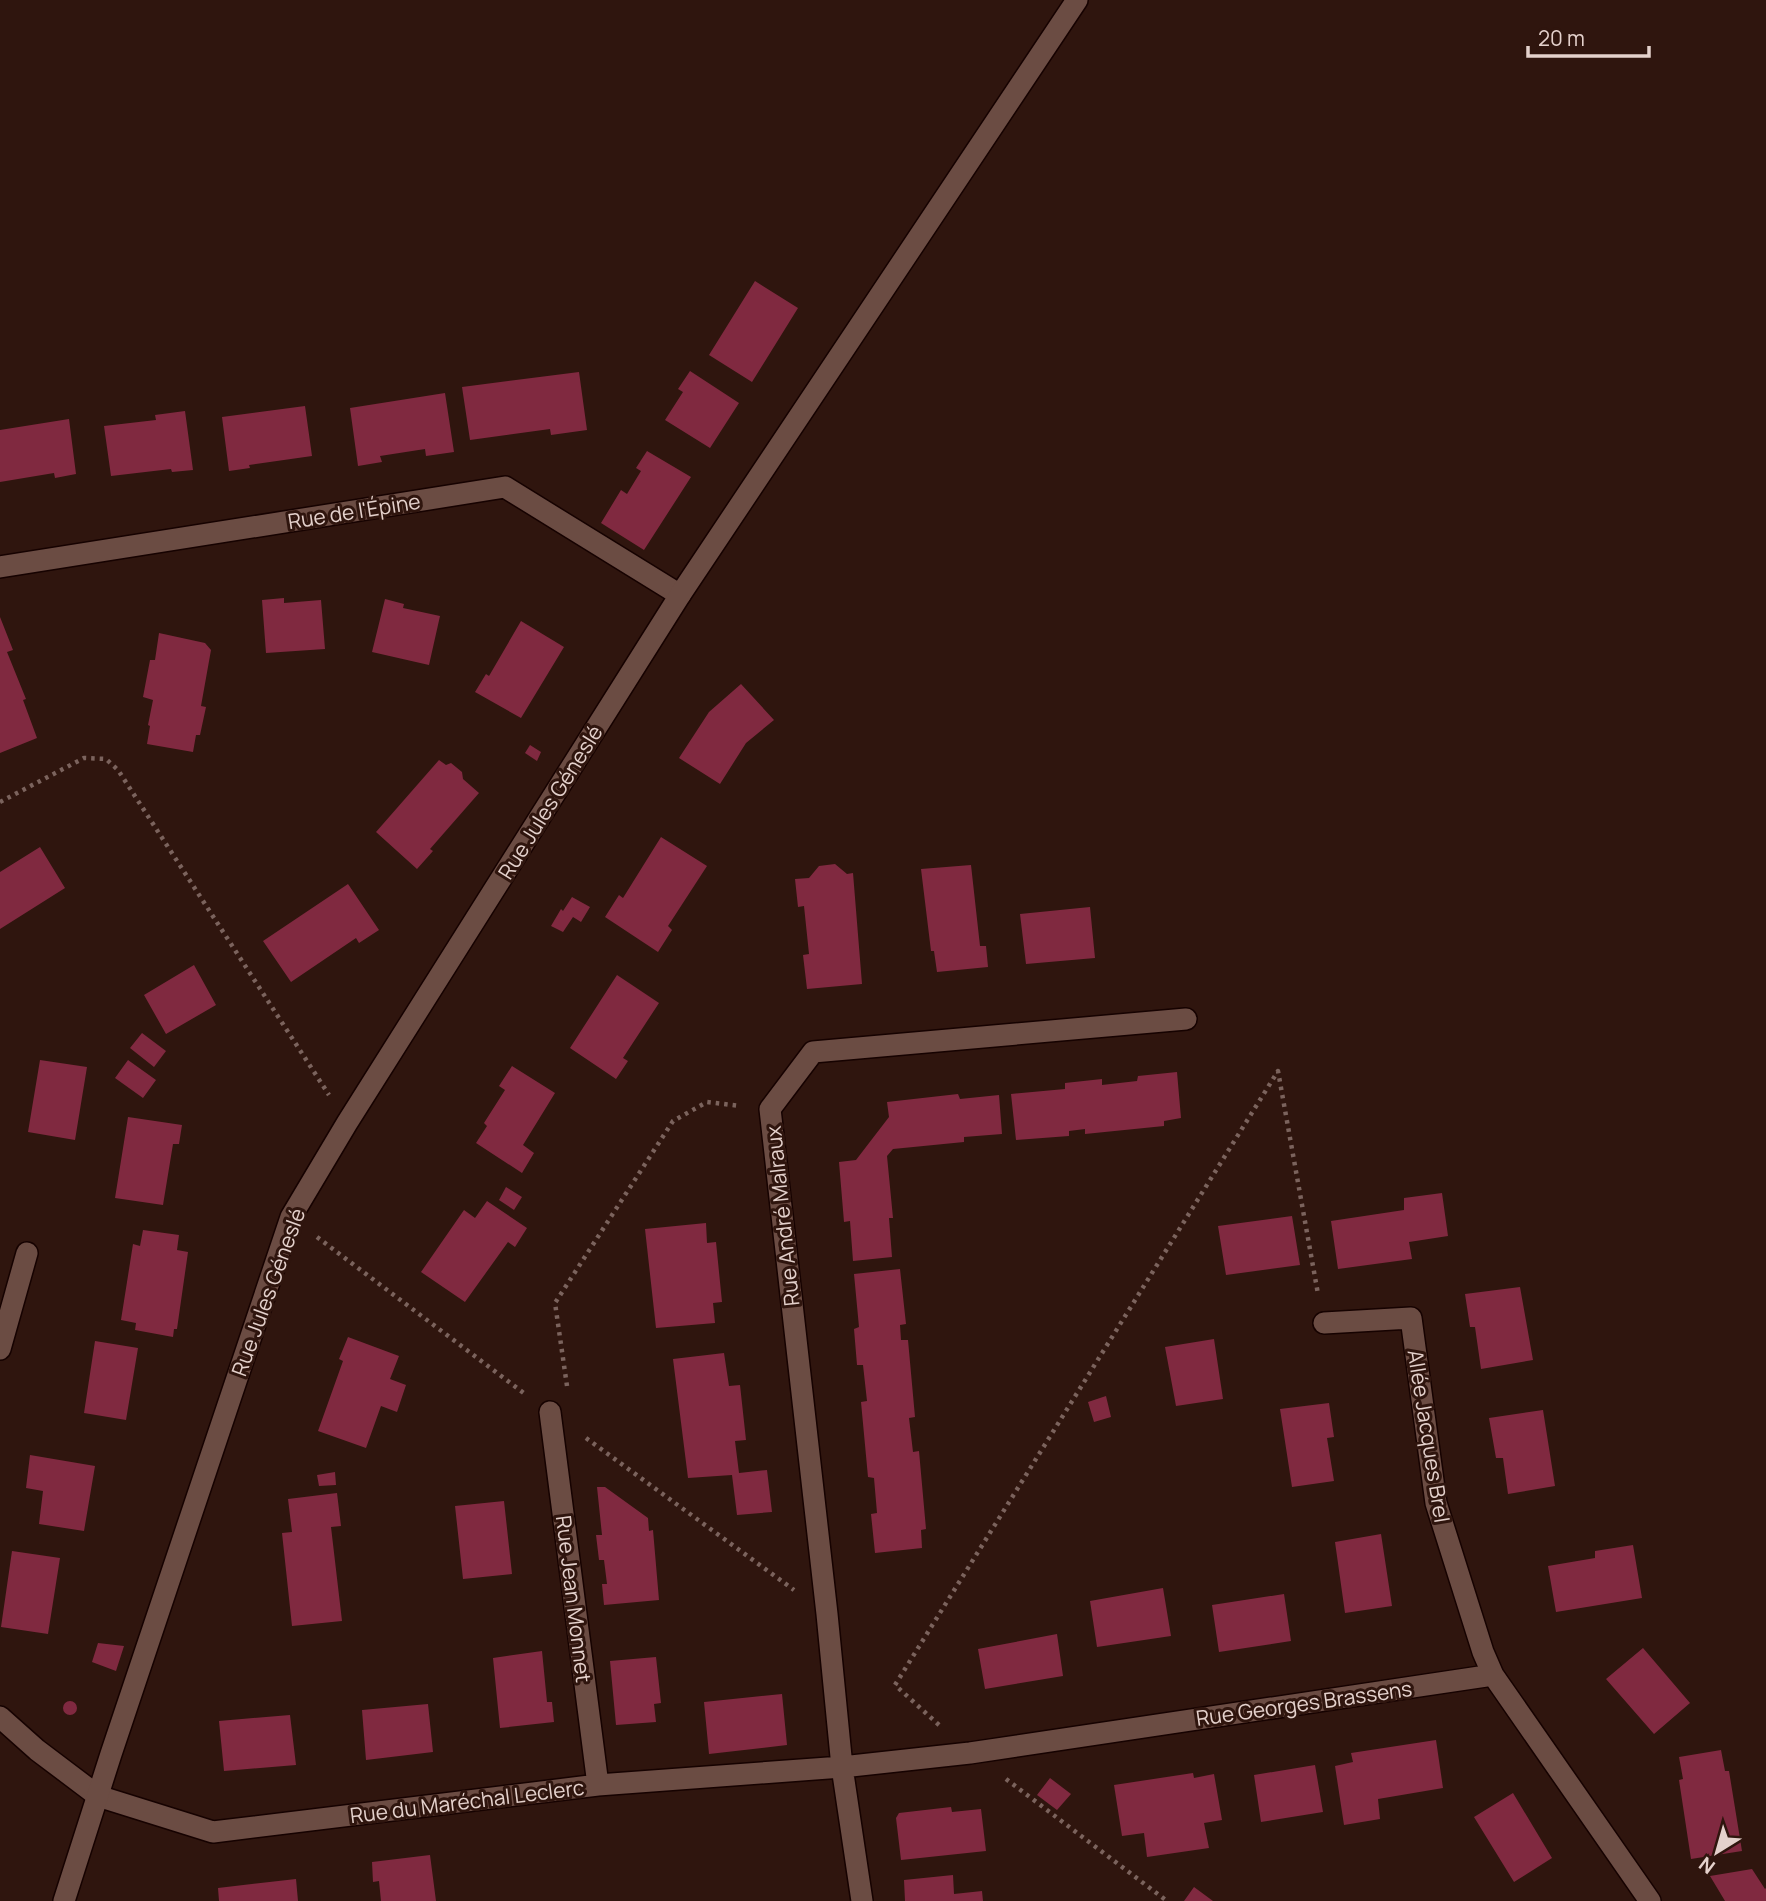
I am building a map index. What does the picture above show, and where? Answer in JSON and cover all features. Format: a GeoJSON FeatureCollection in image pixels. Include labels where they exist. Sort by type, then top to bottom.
{"type":"FeatureCollection","features":[{"type":"Feature","properties":{"kind":"street","name":"Rue Jules Géneslé"},"geometry":{"type":"LineString","coordinates":[[64,1901],[291,1217],[347,1123],[680,596],[1077,0]]}},
{"type":"Feature","properties":{"kind":"street","name":"Rue de l'Épine"},"geometry":{"type":"LineString","coordinates":[[0,567],[505,487],[680,596]]}},
{"type":"Feature","properties":{"kind":"street","name":"Rue André Malraux"},"geometry":{"type":"LineString","coordinates":[[862,1901],[842,1767],[826,1600],[770,1109],[813,1052],[1186,1019]]}},
{"type":"Feature","properties":{"kind":"street"},"geometry":{"type":"LineString","coordinates":[[0,1349],[27,1253]]}},
{"type":"Feature","properties":{"kind":"street","name":"Allée Jacques Brel"},"geometry":{"type":"LineString","coordinates":[[1324,1323],[1410,1318],[1436,1503],[1483,1652],[1493,1675]]}},
{"type":"Feature","properties":{"kind":"street","name":"Rue Jean Monnet"},"geometry":{"type":"LineString","coordinates":[[550,1412],[598,1785]]}},
{"type":"Feature","properties":{"kind":"street","name":"Rue Georges Brassens"},"geometry":{"type":"LineString","coordinates":[[842,1767],[970,1753],[1493,1675]]}},
{"type":"Feature","properties":{"kind":"street"},"geometry":{"type":"LineString","coordinates":[[1493,1675],[1650,1901]]}},
{"type":"Feature","properties":{"kind":"street","name":"Rue du Maréchal Leclerc"},"geometry":{"type":"LineString","coordinates":[[0,1717],[37,1750],[98,1796],[213,1832],[598,1785],[842,1767]]}},
{"type":"Feature","properties":{"kind":"path"},"geometry":{"type":"LineString","coordinates":[[0,802],[84,758],[106,759],[118,771],[347,1123]]}},
{"type":"Feature","properties":{"kind":"path"},"geometry":{"type":"LineString","coordinates":[[1167,1901],[970,1753],[895,1685],[1278,1071],[1324,1323]]}},
{"type":"Feature","properties":{"kind":"path"},"geometry":{"type":"LineString","coordinates":[[567,1391],[555,1303],[673,1121],[707,1102],[770,1109]]}},
{"type":"Feature","properties":{"kind":"building"},"geometry":{"type":"Polygon","coordinates":[[[755,281],[798,308],[752,382],[709,355],[755,281]]]}},
{"type":"Feature","properties":{"kind":"building"},"geometry":{"type":"Polygon","coordinates":[[[690,371],[739,403],[710,448],[665,420],[683,392],[678,389],[690,371]]]}},
{"type":"Feature","properties":{"kind":"building"},"geometry":{"type":"Polygon","coordinates":[[[579,372],[587,430],[551,435],[550,429],[470,440],[462,387],[579,372]]]}},
{"type":"Feature","properties":{"kind":"building"},"geometry":{"type":"Polygon","coordinates":[[[445,393],[454,452],[426,456],[425,449],[380,456],[382,462],[358,466],[350,408],[445,393]]]}},
{"type":"Feature","properties":{"kind":"building"},"geometry":{"type":"Polygon","coordinates":[[[305,406],[312,456],[249,465],[250,468],[229,471],[222,417],[305,406]]]}},
{"type":"Feature","properties":{"kind":"building"},"geometry":{"type":"Polygon","coordinates":[[[185,411],[193,470],[172,472],[171,469],[111,476],[104,426],[156,420],[155,415],[185,411]]]}},
{"type":"Feature","properties":{"kind":"building"},"geometry":{"type":"Polygon","coordinates":[[[69,419],[76,474],[55,478],[54,473],[0,482],[0,430],[69,419]]]}},
{"type":"Feature","properties":{"kind":"building"},"geometry":{"type":"Polygon","coordinates":[[[647,451],[691,477],[644,550],[601,523],[621,490],[627,494],[641,471],[636,468],[647,451]]]}},
{"type":"Feature","properties":{"kind":"building"},"geometry":{"type":"Polygon","coordinates":[[[284,598],[284,603],[321,600],[325,649],[266,653],[262,600],[284,598]]]}},
{"type":"Feature","properties":{"kind":"building"},"geometry":{"type":"Polygon","coordinates":[[[385,599],[404,604],[403,608],[440,616],[429,665],[372,652],[385,599]]]}},
{"type":"Feature","properties":{"kind":"building"},"geometry":{"type":"Polygon","coordinates":[[[0,617],[13,650],[7,652],[26,699],[23,700],[37,738],[0,753],[0,617]]]}},
{"type":"Feature","properties":{"kind":"building"},"geometry":{"type":"Polygon","coordinates":[[[521,621],[564,647],[521,718],[475,692],[486,674],[489,676],[521,621]]]}},
{"type":"Feature","properties":{"kind":"building"},"geometry":{"type":"Polygon","coordinates":[[[159,633],[205,643],[211,650],[201,706],[206,707],[193,752],[147,744],[153,700],[143,697],[150,660],[155,660],[159,633]]]}},
{"type":"Feature","properties":{"kind":"building"},"geometry":{"type":"Polygon","coordinates":[[[741,684],[774,720],[746,743],[720,784],[679,758],[709,712],[741,684]]]}},
{"type":"Feature","properties":{"kind":"building"},"geometry":{"type":"Polygon","coordinates":[[[530,745],[541,752],[537,761],[525,753],[530,745]]]}},
{"type":"Feature","properties":{"kind":"building"},"geometry":{"type":"Polygon","coordinates":[[[439,760],[446,765],[451,763],[462,772],[463,779],[479,793],[430,849],[433,851],[417,869],[376,832],[439,760]]]}},
{"type":"Feature","properties":{"kind":"building"},"geometry":{"type":"Polygon","coordinates":[[[661,837],[707,866],[668,926],[672,930],[658,952],[605,917],[619,895],[623,898],[661,837]]]}},
{"type":"Feature","properties":{"kind":"building"},"geometry":{"type":"Polygon","coordinates":[[[40,847],[65,888],[0,929],[0,872],[40,847]]]}},
{"type":"Feature","properties":{"kind":"building"},"geometry":{"type":"Polygon","coordinates":[[[835,864],[847,874],[853,873],[862,984],[807,989],[803,955],[809,954],[804,906],[798,907],[795,879],[809,878],[819,866],[835,864]]]}},
{"type":"Feature","properties":{"kind":"building"},"geometry":{"type":"Polygon","coordinates":[[[971,865],[980,946],[986,946],[988,967],[937,972],[934,951],[931,951],[921,869],[971,865]]]}},
{"type":"Feature","properties":{"kind":"building"},"geometry":{"type":"Polygon","coordinates":[[[348,884],[379,930],[359,943],[356,938],[291,982],[263,941],[348,884]]]}},
{"type":"Feature","properties":{"kind":"building"},"geometry":{"type":"Polygon","coordinates":[[[572,897],[590,907],[581,922],[573,917],[563,932],[551,926],[572,897]]]}},
{"type":"Feature","properties":{"kind":"building"},"geometry":{"type":"Polygon","coordinates":[[[1090,907],[1095,958],[1026,964],[1020,914],[1090,907]]]}},
{"type":"Feature","properties":{"kind":"building"},"geometry":{"type":"Polygon","coordinates":[[[194,965],[216,1005],[166,1034],[144,995],[194,965]]]}},
{"type":"Feature","properties":{"kind":"building"},"geometry":{"type":"Polygon","coordinates":[[[617,975],[659,1003],[623,1058],[628,1061],[616,1079],[570,1048],[617,975]]]}},
{"type":"Feature","properties":{"kind":"building"},"geometry":{"type":"Polygon","coordinates":[[[142,1033],[166,1051],[154,1067],[130,1048],[142,1033]]]}},
{"type":"Feature","properties":{"kind":"building"},"geometry":{"type":"Polygon","coordinates":[[[40,1060],[87,1067],[75,1140],[28,1132],[40,1060]]]}},
{"type":"Feature","properties":{"kind":"building"},"geometry":{"type":"Polygon","coordinates":[[[128,1060],[156,1080],[143,1098],[115,1078],[128,1060]]]}},
{"type":"Feature","properties":{"kind":"building"},"geometry":{"type":"Polygon","coordinates":[[[512,1066],[555,1093],[523,1145],[534,1153],[522,1173],[476,1143],[487,1126],[484,1123],[505,1090],[499,1086],[512,1066]]]}},
{"type":"Feature","properties":{"kind":"building"},"geometry":{"type":"Polygon","coordinates":[[[1177,1072],[1181,1118],[1164,1121],[1164,1126],[1085,1134],[1085,1129],[1069,1131],[1069,1136],[1016,1140],[1011,1094],[1065,1089],[1065,1083],[1102,1079],[1102,1085],[1137,1081],[1138,1076],[1177,1072]]]}},
{"type":"Feature","properties":{"kind":"building"},"geometry":{"type":"Polygon","coordinates":[[[958,1094],[960,1099],[999,1095],[1002,1134],[964,1137],[964,1142],[893,1149],[887,1156],[893,1218],[889,1218],[892,1257],[853,1261],[850,1221],[844,1222],[839,1162],[856,1160],[889,1117],[887,1102],[958,1094]]]}},
{"type":"Feature","properties":{"kind":"building"},"geometry":{"type":"Polygon","coordinates":[[[128,1117],[182,1125],[179,1144],[173,1144],[163,1205],[115,1198],[128,1117]]]}},
{"type":"Feature","properties":{"kind":"building"},"geometry":{"type":"Polygon","coordinates":[[[506,1187],[522,1197],[514,1210],[499,1200],[506,1187]]]}},
{"type":"Feature","properties":{"kind":"building"},"geometry":{"type":"Polygon","coordinates":[[[1442,1193],[1448,1236],[1409,1242],[1412,1259],[1338,1269],[1331,1221],[1404,1210],[1404,1198],[1442,1193]]]}},
{"type":"Feature","properties":{"kind":"building"},"geometry":{"type":"Polygon","coordinates":[[[487,1201],[527,1228],[515,1247],[508,1242],[465,1302],[421,1272],[464,1210],[475,1218],[487,1201]]]}},
{"type":"Feature","properties":{"kind":"building"},"geometry":{"type":"Polygon","coordinates":[[[1292,1216],[1300,1265],[1226,1275],[1218,1226],[1292,1216]]]}},
{"type":"Feature","properties":{"kind":"building"},"geometry":{"type":"Polygon","coordinates":[[[706,1223],[707,1243],[716,1242],[722,1302],[713,1303],[715,1323],[656,1328],[645,1229],[706,1223]]]}},
{"type":"Feature","properties":{"kind":"building"},"geometry":{"type":"Polygon","coordinates":[[[143,1230],[179,1235],[177,1250],[188,1252],[177,1329],[174,1329],[173,1337],[135,1330],[136,1323],[121,1320],[133,1244],[140,1246],[143,1230]]]}},
{"type":"Feature","properties":{"kind":"building"},"geometry":{"type":"Polygon","coordinates":[[[900,1269],[906,1324],[900,1325],[901,1340],[908,1340],[915,1417],[909,1418],[913,1452],[919,1451],[926,1529],[921,1530],[922,1548],[875,1553],[871,1514],[877,1513],[874,1478],[868,1477],[861,1402],[867,1401],[863,1365],[857,1365],[854,1329],[859,1327],[854,1274],[900,1269]]]}},
{"type":"Feature","properties":{"kind":"building"},"geometry":{"type":"Polygon","coordinates":[[[1520,1287],[1533,1360],[1481,1369],[1475,1327],[1470,1327],[1465,1294],[1520,1287]]]}},
{"type":"Feature","properties":{"kind":"building"},"geometry":{"type":"Polygon","coordinates":[[[348,1337],[399,1356],[390,1379],[406,1385],[397,1412],[381,1406],[366,1448],[318,1431],[343,1361],[339,1359],[348,1337]]]}},
{"type":"Feature","properties":{"kind":"building"},"geometry":{"type":"Polygon","coordinates":[[[1214,1339],[1223,1399],[1176,1406],[1165,1347],[1214,1339]]]}},
{"type":"Feature","properties":{"kind":"building"},"geometry":{"type":"Polygon","coordinates":[[[95,1341],[138,1348],[126,1420],[84,1413],[95,1341]]]}},
{"type":"Feature","properties":{"kind":"building"},"geometry":{"type":"Polygon","coordinates":[[[724,1353],[729,1386],[740,1385],[746,1440],[735,1441],[739,1473],[767,1470],[772,1512],[737,1515],[732,1475],[688,1478],[673,1359],[724,1353]]]}},
{"type":"Feature","properties":{"kind":"building"},"geometry":{"type":"Polygon","coordinates":[[[1106,1396],[1111,1417],[1094,1422],[1088,1402],[1106,1396]]]}},
{"type":"Feature","properties":{"kind":"building"},"geometry":{"type":"Polygon","coordinates":[[[1329,1403],[1334,1437],[1327,1438],[1334,1481],[1292,1487],[1280,1409],[1329,1403]]]}},
{"type":"Feature","properties":{"kind":"building"},"geometry":{"type":"Polygon","coordinates":[[[1543,1410],[1555,1486],[1508,1494],[1503,1458],[1496,1458],[1489,1418],[1543,1410]]]}},
{"type":"Feature","properties":{"kind":"building"},"geometry":{"type":"Polygon","coordinates":[[[30,1455],[95,1466],[84,1531],[39,1524],[43,1491],[26,1488],[30,1455]]]}},
{"type":"Feature","properties":{"kind":"building"},"geometry":{"type":"Polygon","coordinates":[[[335,1472],[336,1485],[319,1486],[317,1475],[335,1472]]]}},
{"type":"Feature","properties":{"kind":"building"},"geometry":{"type":"Polygon","coordinates":[[[597,1487],[605,1487],[648,1518],[649,1531],[653,1530],[659,1600],[604,1605],[602,1584],[607,1584],[604,1560],[599,1560],[596,1535],[602,1535],[597,1487]]]}},
{"type":"Feature","properties":{"kind":"building"},"geometry":{"type":"Polygon","coordinates":[[[337,1493],[341,1526],[331,1527],[342,1621],[292,1626],[282,1533],[292,1532],[288,1499],[337,1493]]]}},
{"type":"Feature","properties":{"kind":"building"},"geometry":{"type":"Polygon","coordinates":[[[504,1501],[512,1574],[463,1579],[455,1506],[504,1501]]]}},
{"type":"Feature","properties":{"kind":"building"},"geometry":{"type":"Polygon","coordinates":[[[1381,1534],[1392,1606],[1345,1613],[1335,1542],[1381,1534]]]}},
{"type":"Feature","properties":{"kind":"building"},"geometry":{"type":"Polygon","coordinates":[[[1633,1545],[1642,1598],[1556,1612],[1548,1566],[1595,1558],[1595,1551],[1633,1545]]]}},
{"type":"Feature","properties":{"kind":"building"},"geometry":{"type":"Polygon","coordinates":[[[12,1551],[60,1558],[48,1634],[1,1627],[12,1551]]]}},
{"type":"Feature","properties":{"kind":"building"},"geometry":{"type":"Polygon","coordinates":[[[1163,1588],[1171,1636],[1097,1647],[1090,1601],[1163,1588]]]}},
{"type":"Feature","properties":{"kind":"building"},"geometry":{"type":"Polygon","coordinates":[[[1284,1594],[1291,1641],[1219,1652],[1212,1605],[1284,1594]]]}},
{"type":"Feature","properties":{"kind":"building"},"geometry":{"type":"Polygon","coordinates":[[[1057,1634],[1063,1676],[985,1689],[978,1649],[1057,1634]]]}},
{"type":"Feature","properties":{"kind":"building"},"geometry":{"type":"Polygon","coordinates":[[[98,1643],[124,1646],[116,1671],[92,1662],[98,1643]]]}},
{"type":"Feature","properties":{"kind":"building"},"geometry":{"type":"Polygon","coordinates":[[[1643,1648],[1690,1703],[1654,1734],[1606,1679],[1643,1648]]]}},
{"type":"Feature","properties":{"kind":"building"},"geometry":{"type":"Polygon","coordinates":[[[542,1651],[547,1702],[552,1702],[554,1722],[500,1728],[493,1658],[542,1651]]]}},
{"type":"Feature","properties":{"kind":"building"},"geometry":{"type":"Polygon","coordinates":[[[656,1657],[661,1703],[654,1704],[656,1722],[616,1725],[610,1661],[656,1657]]]}},
{"type":"Feature","properties":{"kind":"building"},"geometry":{"type":"Polygon","coordinates":[[[782,1694],[787,1745],[709,1754],[704,1702],[782,1694]]]}},
{"type":"Feature","properties":{"kind":"building"},"geometry":{"type":"Polygon","coordinates":[[[67,1701],[73,1701],[77,1708],[73,1715],[67,1715],[63,1711],[63,1705],[67,1701]]]}},
{"type":"Feature","properties":{"kind":"building"},"geometry":{"type":"Polygon","coordinates":[[[428,1704],[433,1752],[366,1760],[362,1710],[428,1704]]]}},
{"type":"Feature","properties":{"kind":"building"},"geometry":{"type":"Polygon","coordinates":[[[290,1715],[296,1765],[224,1771],[219,1721],[290,1715]]]}},
{"type":"Feature","properties":{"kind":"building"},"geometry":{"type":"Polygon","coordinates":[[[1436,1740],[1443,1788],[1378,1799],[1380,1819],[1344,1825],[1335,1766],[1353,1762],[1351,1753],[1436,1740]]]}},
{"type":"Feature","properties":{"kind":"building"},"geometry":{"type":"Polygon","coordinates":[[[1721,1750],[1725,1771],[1729,1771],[1742,1851],[1691,1859],[1679,1780],[1683,1779],[1679,1757],[1721,1750]]]}},
{"type":"Feature","properties":{"kind":"building"},"geometry":{"type":"Polygon","coordinates":[[[1315,1765],[1323,1812],[1261,1822],[1254,1775],[1315,1765]]]}},
{"type":"Feature","properties":{"kind":"building"},"geometry":{"type":"Polygon","coordinates":[[[1193,1773],[1194,1778],[1214,1774],[1222,1820],[1204,1823],[1209,1848],[1147,1857],[1144,1833],[1122,1836],[1114,1785],[1193,1773]]]}},
{"type":"Feature","properties":{"kind":"building"},"geometry":{"type":"Polygon","coordinates":[[[1050,1778],[1071,1794],[1057,1810],[1037,1795],[1050,1778]]]}},
{"type":"Feature","properties":{"kind":"building"},"geometry":{"type":"Polygon","coordinates":[[[1513,1793],[1552,1858],[1514,1882],[1474,1817],[1513,1793]]]}},
{"type":"Feature","properties":{"kind":"building"},"geometry":{"type":"Polygon","coordinates":[[[951,1807],[952,1812],[981,1809],[986,1851],[901,1860],[896,1818],[899,1813],[951,1807]]]}},
{"type":"Feature","properties":{"kind":"building"},"geometry":{"type":"Polygon","coordinates":[[[430,1855],[436,1901],[381,1901],[379,1881],[373,1882],[372,1862],[430,1855]]]}},
{"type":"Feature","properties":{"kind":"building"},"geometry":{"type":"Polygon","coordinates":[[[1752,1869],[1766,1888],[1766,1901],[1725,1901],[1710,1876],[1752,1869]]]}},
{"type":"Feature","properties":{"kind":"building"},"geometry":{"type":"Polygon","coordinates":[[[953,1875],[954,1894],[982,1891],[983,1901],[905,1901],[904,1880],[953,1875]]]}},
{"type":"Feature","properties":{"kind":"building"},"geometry":{"type":"Polygon","coordinates":[[[296,1879],[298,1901],[219,1901],[218,1888],[296,1879]]]}},
{"type":"Feature","properties":{"kind":"building"},"geometry":{"type":"Polygon","coordinates":[[[1194,1887],[1213,1901],[1184,1901],[1194,1887]]]}}]}
